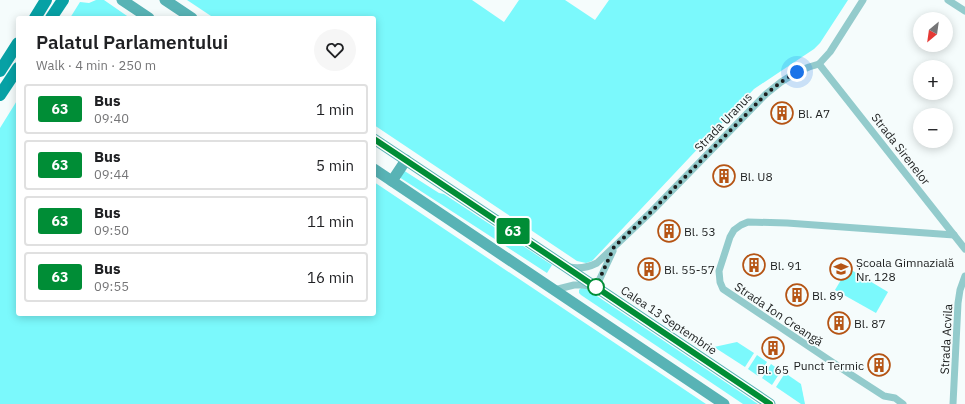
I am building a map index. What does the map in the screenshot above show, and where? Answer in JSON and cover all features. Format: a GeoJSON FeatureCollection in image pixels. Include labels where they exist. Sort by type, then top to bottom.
{"type":"FeatureCollection","features":[{"type":"Feature","properties":{"kind":"main road"},"geometry":{"type":"LineString","coordinates":[[36,16],[46,0]]}},
{"type":"Feature","properties":{"kind":"main road"},"geometry":{"type":"LineString","coordinates":[[52,16],[63,0]]}},
{"type":"Feature","properties":{"kind":"main road"},"geometry":{"type":"LineString","coordinates":[[122,0],[146,16]]}},
{"type":"Feature","properties":{"kind":"main road"},"geometry":{"type":"LineString","coordinates":[[165,0],[189,16]]}},
{"type":"Feature","properties":{"kind":"main road"},"geometry":{"type":"LineString","coordinates":[[0,71],[16,47]]}},
{"type":"Feature","properties":{"kind":"main road"},"geometry":{"type":"LineString","coordinates":[[0,95],[16,71]]}},
{"type":"Feature","properties":{"kind":"main road","name":"Calea 13 Septembrie"},"geometry":{"type":"LineString","coordinates":[[376,142],[406,160],[770,404]]}},
{"type":"Feature","properties":{"kind":"main road"},"geometry":{"type":"LineString","coordinates":[[392,181],[406,160]]}},
{"type":"Feature","properties":{"kind":"main road"},"geometry":{"type":"LineString","coordinates":[[376,170],[724,404]]}},
{"type":"Feature","properties":{"kind":"street"},"geometry":{"type":"LineString","coordinates":[[819,64],[830,52],[862,0]]}},
{"type":"Feature","properties":{"kind":"street"},"geometry":{"type":"LineString","coordinates":[[948,0],[965,11]]}},
{"type":"Feature","properties":{"kind":"street","name":"Strada Sirenelor"},"geometry":{"type":"LineString","coordinates":[[819,64],[965,249]]}},
{"type":"Feature","properties":{"kind":"street","name":"Strada Uranus"},"geometry":{"type":"LineString","coordinates":[[563,265],[578,268],[596,264],[652,211],[766,94],[797,72],[819,64]]}},
{"type":"Feature","properties":{"kind":"street","name":"Strada Ion Creangă"},"geometry":{"type":"LineString","coordinates":[[903,404],[895,398],[884,396],[857,379],[723,289],[719,278],[723,259],[730,237],[734,230],[748,222],[954,235]]}},
{"type":"Feature","properties":{"kind":"street","name":"Strada Uranus"},"geometry":{"type":"LineString","coordinates":[[596,287],[614,247]]}},
{"type":"Feature","properties":{"kind":"street","name":"Strada Acvila"},"geometry":{"type":"LineString","coordinates":[[953,404],[958,302],[965,276]]}},
{"type":"Feature","properties":{"kind":"street"},"geometry":{"type":"LineString","coordinates":[[554,290],[578,285],[596,287]]}},
{"type":"Feature","properties":{"kind":"shaded area"},"geometry":{"type":"Polygon","coordinates":[[[96,0],[104,0],[127,16],[71,16],[80,2],[89,3],[96,0]]]}},
{"type":"Feature","properties":{"kind":"shaded area"},"geometry":{"type":"Polygon","coordinates":[[[187,0],[472,0],[504,22],[519,0],[565,0],[595,20],[609,0],[848,0],[820,43],[814,49],[754,89],[592,261],[586,263],[577,261],[376,126],[376,16],[211,16],[187,0]]]}},
{"type":"Feature","properties":{"kind":"shaded area"},"geometry":{"type":"Polygon","coordinates":[[[16,102],[16,316],[376,316],[376,183],[706,404],[0,404],[0,128],[16,102]]]}},
{"type":"Feature","properties":{"kind":"shaded area"},"geometry":{"type":"Polygon","coordinates":[[[403,170],[439,193],[444,194],[552,265],[547,273],[399,177],[403,170]]]}},
{"type":"Feature","properties":{"kind":"shaded area"},"geometry":{"type":"Polygon","coordinates":[[[848,268],[888,292],[876,313],[835,290],[848,268]]]}},
{"type":"Feature","properties":{"kind":"shaded area"},"geometry":{"type":"Polygon","coordinates":[[[581,288],[585,288],[758,404],[743,404],[581,295],[579,290],[581,288]]]}},
{"type":"Feature","properties":{"kind":"shaded area"},"geometry":{"type":"Polygon","coordinates":[[[737,342],[754,353],[745,367],[714,347],[737,342]]]}},
{"type":"Feature","properties":{"kind":"shaded area"},"geometry":{"type":"Polygon","coordinates":[[[757,355],[767,362],[758,376],[748,369],[757,355]]]}},
{"type":"Feature","properties":{"kind":"shaded area"},"geometry":{"type":"Polygon","coordinates":[[[771,364],[781,371],[772,385],[762,378],[771,364]]]}},
{"type":"Feature","properties":{"kind":"shaded area"},"geometry":{"type":"Polygon","coordinates":[[[785,373],[801,384],[805,404],[801,404],[776,387],[785,373]]]}},
{"type":"Feature","properties":{"kind":"bus line","name":"63"},"geometry":{"type":"LineString","coordinates":[[376,140],[770,404]]}},
{"type":"Feature","properties":{"kind":"place","name":"Bl. A7"},"geometry":{"type":"Point","coordinates":[782,113]}},
{"type":"Feature","properties":{"kind":"place","name":"Bl. U8"},"geometry":{"type":"Point","coordinates":[724,176]}},
{"type":"Feature","properties":{"kind":"place","name":"Bl. 53"},"geometry":{"type":"Point","coordinates":[669,231]}},
{"type":"Feature","properties":{"kind":"place","name":"Bl. 91"},"geometry":{"type":"Point","coordinates":[754,265]}},
{"type":"Feature","properties":{"kind":"place","name":"Bl. 55-57"},"geometry":{"type":"Point","coordinates":[649,269]}},
{"type":"Feature","properties":{"kind":"place","name":"Școala Gimnazială Nr. 128"},"geometry":{"type":"Point","coordinates":[841,269]}},
{"type":"Feature","properties":{"kind":"place","name":"Bl. 89"},"geometry":{"type":"Point","coordinates":[797,295]}},
{"type":"Feature","properties":{"kind":"place","name":"Bl. 87"},"geometry":{"type":"Point","coordinates":[839,323]}},
{"type":"Feature","properties":{"kind":"place","name":"Bl. 65"},"geometry":{"type":"Point","coordinates":[773,348]}},
{"type":"Feature","properties":{"kind":"place","name":"Punct Termic"},"geometry":{"type":"Point","coordinates":[879,365]}},
{"type":"Feature","properties":{"kind":"route"},"geometry":{"type":"LineString","coordinates":[[596,287],[602,277],[614,247],[652,211],[772,88],[797,72]]}}]}
